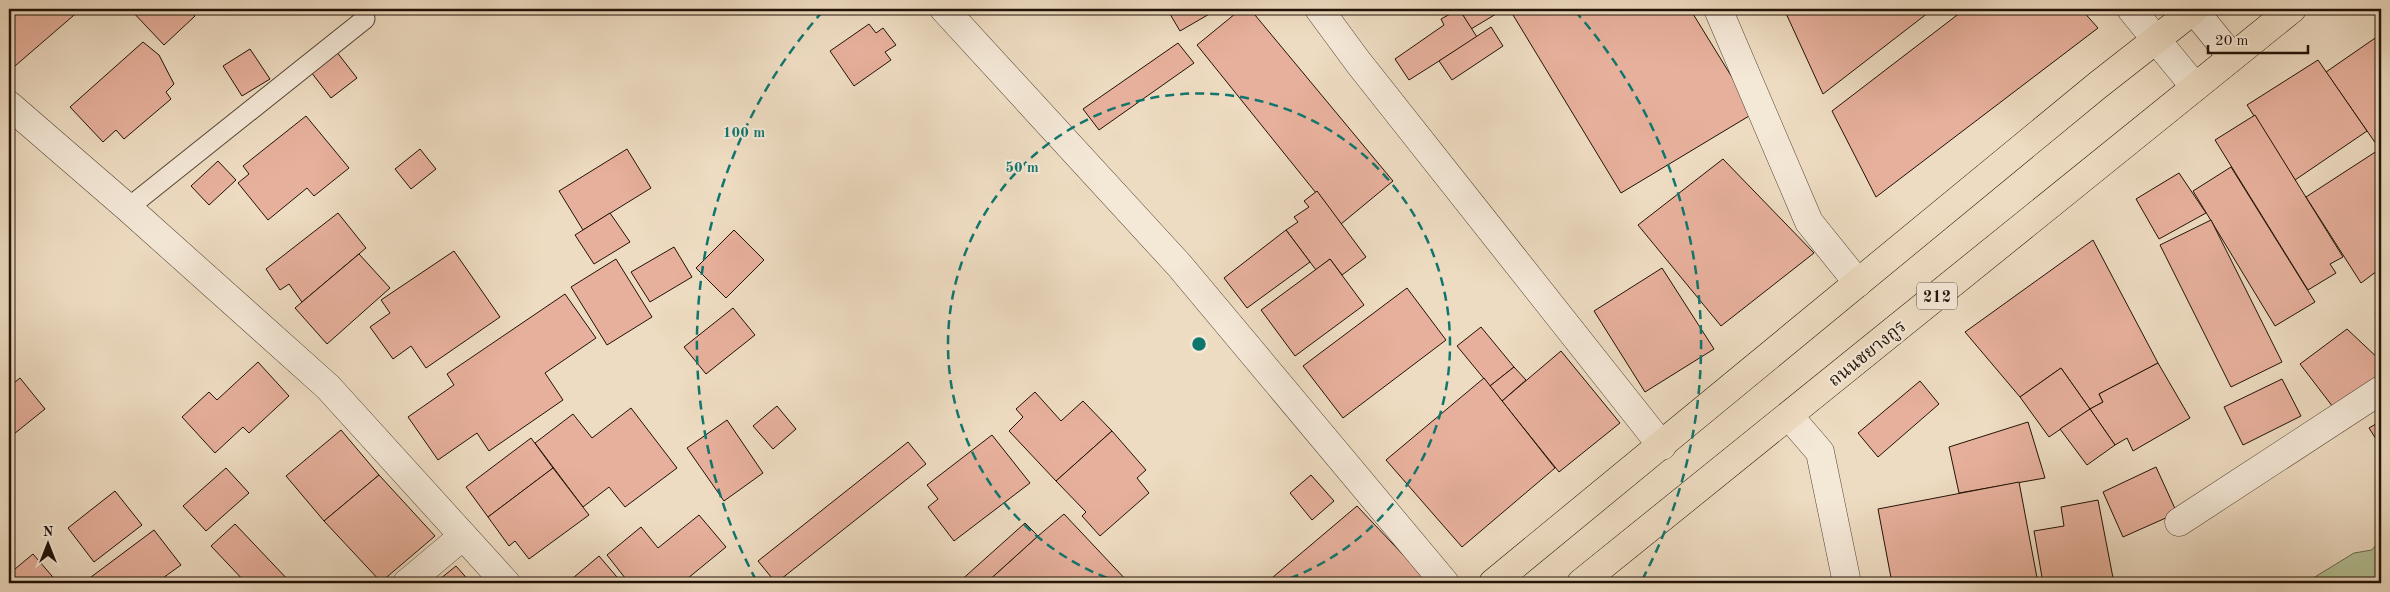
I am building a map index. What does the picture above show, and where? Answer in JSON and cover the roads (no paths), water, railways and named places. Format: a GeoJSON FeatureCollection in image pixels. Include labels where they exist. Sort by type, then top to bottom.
{"type":"FeatureCollection","features":[{"type":"Feature","properties":{"kind":"main road"},"geometry":{"type":"LineString","coordinates":[[1493,583],[1662,446],[2098,85],[2194,9]]}},
{"type":"Feature","properties":{"kind":"main road","name":"ถนนชยางกูร"},"geometry":{"type":"LineString","coordinates":[[1581,583],[2292,9]]}},
{"type":"Feature","properties":{"kind":"street"},"geometry":{"type":"LineString","coordinates":[[944,9],[1179,265],[1446,583]]}},
{"type":"Feature","properties":{"kind":"street"},"geometry":{"type":"LineString","coordinates":[[1319,9],[1358,62],[1662,446]]}},
{"type":"Feature","properties":{"kind":"street"},"geometry":{"type":"LineString","coordinates":[[1718,9],[1809,222],[1858,283]]}},
{"type":"Feature","properties":{"kind":"street"},"geometry":{"type":"LineString","coordinates":[[2131,9],[2195,87]]}},
{"type":"Feature","properties":{"kind":"street"},"geometry":{"type":"LineString","coordinates":[[2194,9],[2232,57]]}},
{"type":"Feature","properties":{"kind":"street"},"geometry":{"type":"LineString","coordinates":[[9,105],[128,208],[328,387],[506,583]]}},
{"type":"Feature","properties":{"kind":"street"},"geometry":{"type":"LineString","coordinates":[[2179,522],[2381,390]]}},
{"type":"Feature","properties":{"kind":"street"},"geometry":{"type":"LineString","coordinates":[[1789,416],[1820,452],[1847,583]]}},
{"type":"Feature","properties":{"kind":"street"},"geometry":{"type":"LineString","coordinates":[[407,583],[463,536]]}},
{"type":"Feature","properties":{"kind":"lane"},"geometry":{"type":"LineString","coordinates":[[128,208],[365,19]]}}]}
